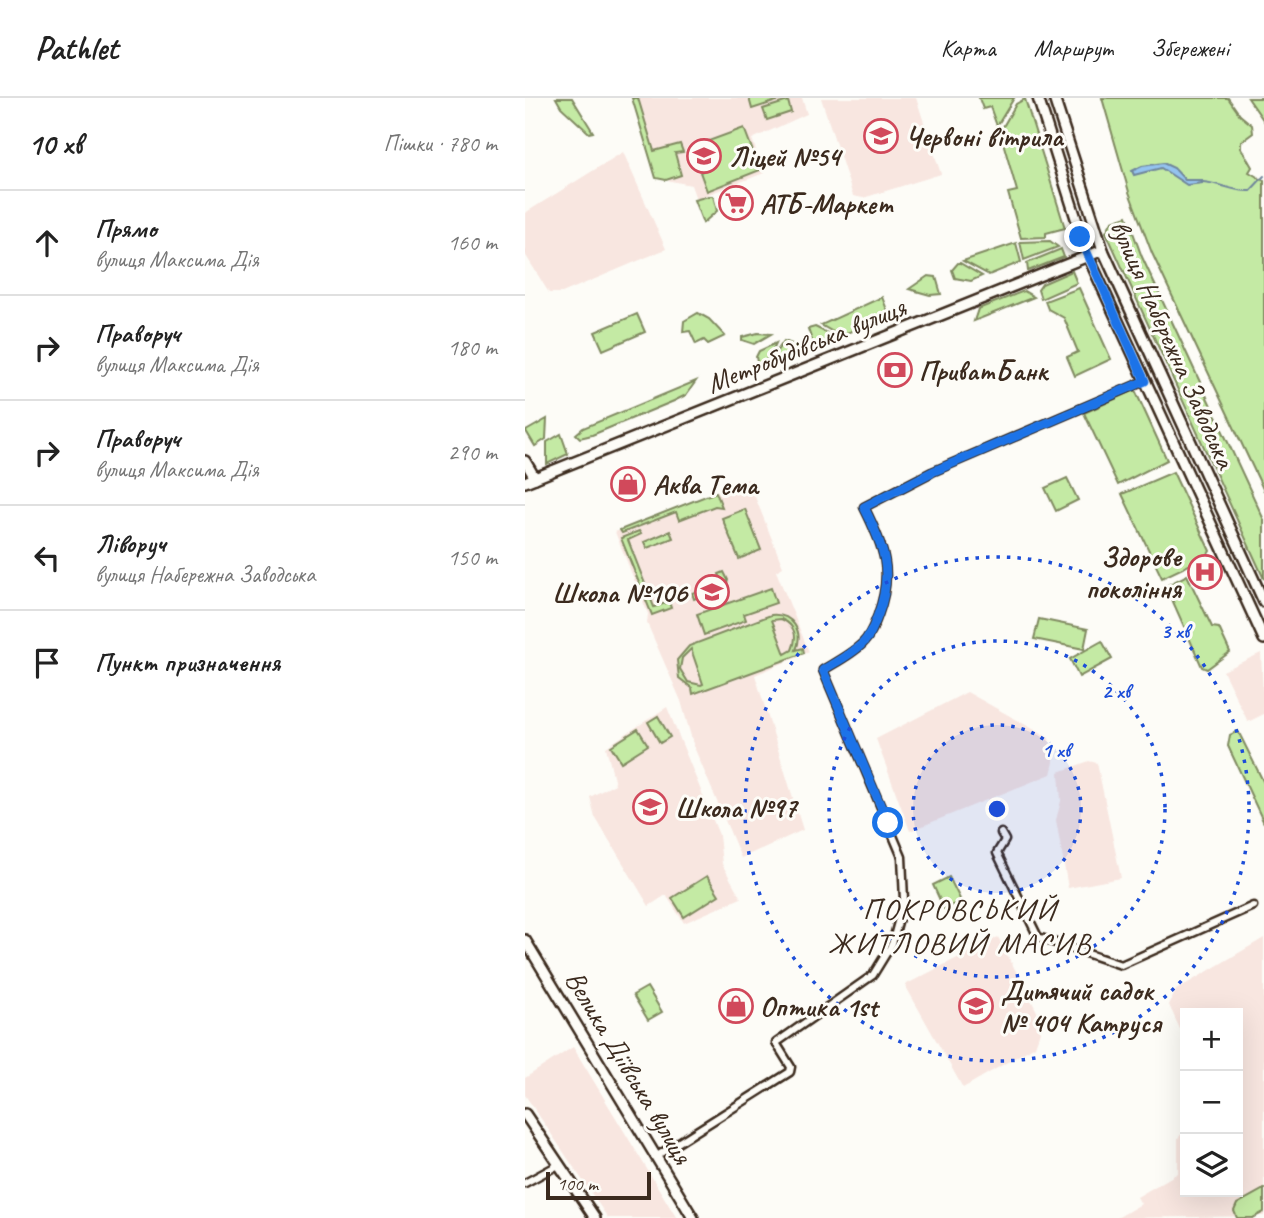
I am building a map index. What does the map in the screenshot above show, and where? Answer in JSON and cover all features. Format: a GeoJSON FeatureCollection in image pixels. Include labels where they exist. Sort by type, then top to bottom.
{"type":"FeatureCollection","features":[{"type":"Feature","properties":{"kind":"main road","name":"вулиця Набережна Заводська"},"geometry":{"type":"LineString","coordinates":[[1038,98],[1087,256],[1264,639]]}},
{"type":"Feature","properties":{"kind":"main road","name":"вулиця Набережна Заводська"},"geometry":{"type":"LineString","coordinates":[[1054,98],[1103,250],[1264,602]]}},
{"type":"Feature","properties":{"kind":"main road","name":"Метробудівська вулиця"},"geometry":{"type":"LineString","coordinates":[[525,482],[1103,250]]}},
{"type":"Feature","properties":{"kind":"main road"},"geometry":{"type":"LineString","coordinates":[[525,461],[535,478]]}},
{"type":"Feature","properties":{"kind":"main road","name":"Велика Діївська вулиця"},"geometry":{"type":"LineString","coordinates":[[526,944],[693,1218]]}},
{"type":"Feature","properties":{"kind":"main road"},"geometry":{"type":"LineString","coordinates":[[525,1114],[595,1218]]}},
{"type":"Feature","properties":{"kind":"street"},"geometry":{"type":"LineString","coordinates":[[657,1156],[790,1072],[791,1067],[776,1042],[873,975],[893,944],[904,900],[902,857],[823,670],[870,636],[885,595],[888,579],[881,546],[864,507],[932,472],[1145,381]]}},
{"type":"Feature","properties":{"kind":"street"},"geometry":{"type":"LineString","coordinates":[[1001,833],[1005,840],[997,853],[1038,937],[1121,965],[1253,906]]}},
{"type":"Feature","properties":{"kind":"street"},"geometry":{"type":"LineString","coordinates":[[525,1183],[560,1164]]}},
{"type":"Feature","properties":{"kind":"shaded area","name":"Ліцей №54"},"geometry":{"type":"Polygon","coordinates":[[[632,98],[802,98],[807,114],[752,139],[764,173],[696,199],[691,185],[656,178],[632,98]]]}},
{"type":"Feature","properties":{"kind":"shaded area","name":"Червоні вітрила"},"geometry":{"type":"Polygon","coordinates":[[[821,98],[916,98],[941,174],[863,198],[853,196],[821,98]]]}},
{"type":"Feature","properties":{"kind":"shaded area"},"geometry":{"type":"Polygon","coordinates":[[[623,152],[666,249],[562,293],[549,293],[525,254],[525,213],[623,152]]]}},
{"type":"Feature","properties":{"kind":"shaded area","name":"Школа №106"},"geometry":{"type":"Polygon","coordinates":[[[748,479],[783,567],[776,571],[809,652],[755,675],[803,830],[741,858],[694,747],[681,701],[647,623],[648,614],[615,532],[748,479]]]}},
{"type":"Feature","properties":{"kind":"shaded area"},"geometry":{"type":"Polygon","coordinates":[[[1261,653],[1264,714],[1248,722],[1223,671],[1261,653]]]}},
{"type":"Feature","properties":{"kind":"shaded area"},"geometry":{"type":"Polygon","coordinates":[[[967,692],[1049,738],[1054,762],[1051,774],[910,831],[876,739],[967,692]]]}},
{"type":"Feature","properties":{"kind":"shaded area","name":"Школа №97"},"geometry":{"type":"Polygon","coordinates":[[[667,707],[719,835],[722,864],[741,898],[684,923],[666,895],[649,906],[595,817],[590,797],[615,784],[606,747],[667,707]]]}},
{"type":"Feature","properties":{"kind":"shaded area"},"geometry":{"type":"Polygon","coordinates":[[[1089,761],[1097,763],[1121,878],[1068,888],[1056,820],[1061,801],[1059,772],[1089,761]]]}},
{"type":"Feature","properties":{"kind":"shaded area","name":"Дитячий садок № 404 Катруся"},"geometry":{"type":"Polygon","coordinates":[[[998,937],[1043,1023],[1035,1046],[963,1088],[905,985],[998,937]]]}},
{"type":"Feature","properties":{"kind":"shaded area"},"geometry":{"type":"Polygon","coordinates":[[[1264,938],[1264,1216],[1117,1218],[1141,1204],[1137,1197],[1178,1173],[1180,1136],[1180,1197],[1243,1197],[1243,1008],[1180,1008],[1180,1029],[1169,1005],[1176,990],[1264,938]]]}},
{"type":"Feature","properties":{"kind":"shaded area"},"geometry":{"type":"Polygon","coordinates":[[[573,1047],[677,1218],[608,1218],[525,1095],[525,1078],[573,1047]]]}},
{"type":"Feature","properties":{"kind":"green space"},"geometry":{"type":"Polygon","coordinates":[[[556,98],[572,98],[593,132],[589,133],[561,107],[556,98]]]}},
{"type":"Feature","properties":{"kind":"green space"},"geometry":{"type":"Polygon","coordinates":[[[632,98],[638,98],[654,151],[680,144],[683,152],[675,153],[681,175],[666,180],[656,178],[632,98]]]}},
{"type":"Feature","properties":{"kind":"green space"},"geometry":{"type":"Polygon","coordinates":[[[749,98],[786,98],[752,109],[749,98]]]}},
{"type":"Feature","properties":{"kind":"green space"},"geometry":{"type":"Polygon","coordinates":[[[979,98],[1014,98],[997,126],[990,107],[983,109],[979,98]]]}},
{"type":"Feature","properties":{"kind":"green space"},"geometry":{"type":"Polygon","coordinates":[[[1102,98],[1228,98],[1240,115],[1252,125],[1253,133],[1241,142],[1241,148],[1252,167],[1249,172],[1264,181],[1264,491],[1152,253],[1129,192],[1102,98]]]}},
{"type":"Feature","properties":{"kind":"green space"},"geometry":{"type":"Polygon","coordinates":[[[1248,98],[1264,98],[1264,121],[1248,98]]]}},
{"type":"Feature","properties":{"kind":"green space"},"geometry":{"type":"Polygon","coordinates":[[[1025,99],[1065,228],[1046,233],[1046,237],[1021,238],[1008,193],[1017,191],[1000,132],[1016,104],[1025,99]]]}},
{"type":"Feature","properties":{"kind":"green space"},"geometry":{"type":"Polygon","coordinates":[[[788,101],[791,112],[767,120],[763,109],[788,101]]]}},
{"type":"Feature","properties":{"kind":"green space"},"geometry":{"type":"Polygon","coordinates":[[[744,128],[760,170],[707,191],[700,172],[712,167],[703,143],[744,128]]]}},
{"type":"Feature","properties":{"kind":"green space"},"geometry":{"type":"Polygon","coordinates":[[[713,196],[717,211],[703,223],[694,200],[713,196]]]}},
{"type":"Feature","properties":{"kind":"green space"},"geometry":{"type":"Polygon","coordinates":[[[1127,216],[1142,257],[1264,520],[1264,579],[1106,232],[1112,221],[1127,216]]]}},
{"type":"Feature","properties":{"kind":"green space"},"geometry":{"type":"Polygon","coordinates":[[[1050,241],[1058,247],[1024,260],[1020,242],[1050,241]]]}},
{"type":"Feature","properties":{"kind":"green space"},"geometry":{"type":"Polygon","coordinates":[[[1016,243],[1021,262],[989,275],[963,261],[1016,243]]]}},
{"type":"Feature","properties":{"kind":"green space"},"geometry":{"type":"Polygon","coordinates":[[[1061,249],[1064,257],[1028,271],[1027,263],[1061,249]]]}},
{"type":"Feature","properties":{"kind":"green space"},"geometry":{"type":"Polygon","coordinates":[[[958,263],[982,276],[971,281],[955,278],[952,270],[958,263]]]}},
{"type":"Feature","properties":{"kind":"green space"},"geometry":{"type":"Polygon","coordinates":[[[1072,271],[1077,283],[1041,299],[1038,290],[1042,284],[1072,271]]]}},
{"type":"Feature","properties":{"kind":"green space"},"geometry":{"type":"Polygon","coordinates":[[[928,276],[936,277],[941,294],[930,295],[909,289],[928,276]]]}},
{"type":"Feature","properties":{"kind":"green space"},"geometry":{"type":"Polygon","coordinates":[[[1079,288],[1111,359],[1075,376],[1067,357],[1078,352],[1064,318],[1048,309],[1045,301],[1079,288]]]}},
{"type":"Feature","properties":{"kind":"green space"},"geometry":{"type":"Polygon","coordinates":[[[1024,291],[1034,297],[974,321],[978,309],[1024,291]]]}},
{"type":"Feature","properties":{"kind":"green space"},"geometry":{"type":"Polygon","coordinates":[[[882,297],[889,315],[840,336],[821,325],[882,297]]]}},
{"type":"Feature","properties":{"kind":"green space"},"geometry":{"type":"Polygon","coordinates":[[[698,313],[709,319],[725,336],[708,344],[704,340],[696,344],[690,331],[683,332],[684,321],[698,313]]]}},
{"type":"Feature","properties":{"kind":"green space"},"geometry":{"type":"Polygon","coordinates":[[[637,314],[645,332],[603,350],[595,332],[637,314]]]}},
{"type":"Feature","properties":{"kind":"green space"},"geometry":{"type":"Polygon","coordinates":[[[815,327],[835,337],[814,346],[808,329],[815,327]]]}},
{"type":"Feature","properties":{"kind":"green space"},"geometry":{"type":"Polygon","coordinates":[[[758,333],[771,334],[754,344],[742,340],[742,337],[758,333]]]}},
{"type":"Feature","properties":{"kind":"green space"},"geometry":{"type":"Polygon","coordinates":[[[784,341],[805,349],[774,363],[774,355],[784,341]]]}},
{"type":"Feature","properties":{"kind":"green space"},"geometry":{"type":"Polygon","coordinates":[[[776,343],[770,356],[758,367],[756,357],[759,351],[776,343]]]}},
{"type":"Feature","properties":{"kind":"green space"},"geometry":{"type":"Polygon","coordinates":[[[696,381],[686,395],[674,401],[592,435],[580,438],[576,434],[583,428],[696,381]]]}},
{"type":"Feature","properties":{"kind":"green space"},"geometry":{"type":"Polygon","coordinates":[[[1135,390],[1167,460],[1118,485],[1084,413],[1135,390]]]}},
{"type":"Feature","properties":{"kind":"green space"},"geometry":{"type":"Polygon","coordinates":[[[547,419],[546,439],[535,446],[526,431],[547,419]]]}},
{"type":"Feature","properties":{"kind":"green space"},"geometry":{"type":"Polygon","coordinates":[[[561,434],[568,454],[547,464],[547,442],[561,434]]]}},
{"type":"Feature","properties":{"kind":"green space"},"geometry":{"type":"Polygon","coordinates":[[[1173,472],[1210,551],[1206,557],[1162,578],[1122,494],[1173,472]]]}},
{"type":"Feature","properties":{"kind":"green space"},"geometry":{"type":"Polygon","coordinates":[[[1067,478],[1078,500],[1056,511],[1045,488],[1067,478]]]}},
{"type":"Feature","properties":{"kind":"green space"},"geometry":{"type":"Polygon","coordinates":[[[716,492],[722,507],[715,506],[679,520],[676,512],[622,533],[620,530],[716,492]]]}},
{"type":"Feature","properties":{"kind":"green space"},"geometry":{"type":"Polygon","coordinates":[[[745,509],[761,550],[739,559],[722,518],[745,509]]]}},
{"type":"Feature","properties":{"kind":"green space"},"geometry":{"type":"Polygon","coordinates":[[[639,531],[641,534],[628,540],[654,607],[669,602],[671,608],[652,615],[621,538],[639,531]]]}},
{"type":"Feature","properties":{"kind":"green space"},"geometry":{"type":"Polygon","coordinates":[[[670,531],[673,538],[647,548],[644,542],[670,531]]]}},
{"type":"Feature","properties":{"kind":"green space"},"geometry":{"type":"Polygon","coordinates":[[[724,572],[728,580],[726,587],[694,599],[692,593],[722,581],[719,574],[724,572]]]}},
{"type":"Feature","properties":{"kind":"green space"},"geometry":{"type":"Polygon","coordinates":[[[1187,575],[1212,627],[1219,628],[1230,652],[1207,669],[1202,667],[1166,586],[1187,575]]]}},
{"type":"Feature","properties":{"kind":"green space"},"geometry":{"type":"Polygon","coordinates":[[[771,588],[776,603],[744,614],[746,620],[704,635],[697,614],[771,588]]]}},
{"type":"Feature","properties":{"kind":"green space"},"geometry":{"type":"Polygon","coordinates":[[[771,615],[778,615],[790,620],[794,625],[798,636],[796,650],[803,648],[804,653],[693,694],[692,688],[679,678],[677,660],[689,646],[771,615]],[[781,619],[772,620],[785,654],[792,650],[795,636],[789,624],[781,619]],[[691,649],[682,658],[680,669],[688,682],[701,685],[703,684],[691,649]]]}},
{"type":"Feature","properties":{"kind":"green space"},"geometry":{"type":"Polygon","coordinates":[[[1039,619],[1088,629],[1084,649],[1034,639],[1039,619]]]}},
{"type":"Feature","properties":{"kind":"green space"},"geometry":{"type":"Polygon","coordinates":[[[1102,641],[1112,659],[1079,677],[1070,659],[1102,641]]]}},
{"type":"Feature","properties":{"kind":"green space"},"geometry":{"type":"Polygon","coordinates":[[[658,716],[670,737],[660,743],[648,722],[658,716]]]}},
{"type":"Feature","properties":{"kind":"green space"},"geometry":{"type":"Polygon","coordinates":[[[638,729],[648,745],[621,762],[611,746],[638,729]]]}},
{"type":"Feature","properties":{"kind":"green space"},"geometry":{"type":"Polygon","coordinates":[[[1238,731],[1264,783],[1264,823],[1228,746],[1230,735],[1238,731]]]}},
{"type":"Feature","properties":{"kind":"green space"},"geometry":{"type":"Polygon","coordinates":[[[707,876],[719,895],[684,917],[672,898],[707,876]]]}},
{"type":"Feature","properties":{"kind":"green space"},"geometry":{"type":"Polygon","coordinates":[[[949,877],[961,901],[944,909],[933,885],[949,877]]]}},
{"type":"Feature","properties":{"kind":"green space"},"geometry":{"type":"Polygon","coordinates":[[[647,987],[662,1012],[648,1020],[633,995],[647,987]]]}},
{"type":"Feature","properties":{"kind":"green space"},"geometry":{"type":"Polygon","coordinates":[[[1264,1189],[1264,1212],[1253,1218],[1237,1218],[1234,1211],[1237,1204],[1264,1189]]]}},
{"type":"Feature","properties":{"kind":"water"},"geometry":{"type":"Polygon","coordinates":[[[1163,163],[1174,168],[1185,180],[1202,180],[1202,183],[1187,185],[1161,168],[1134,175],[1132,171],[1142,166],[1163,163]]]}},
{"type":"Feature","properties":{"kind":"waterway"},"geometry":{"type":"LineString","coordinates":[[1203,182],[1250,191],[1264,176]]}},
{"type":"Feature","properties":{"kind":"place","name":"Червоні вітрила"},"geometry":{"type":"Point","coordinates":[881,136]}},
{"type":"Feature","properties":{"kind":"place","name":"Ліцей №54"},"geometry":{"type":"Point","coordinates":[704,156]}},
{"type":"Feature","properties":{"kind":"place","name":"АТБ-Маркет"},"geometry":{"type":"Point","coordinates":[736,203]}},
{"type":"Feature","properties":{"kind":"place","name":"ПриватБанк"},"geometry":{"type":"Point","coordinates":[895,370]}},
{"type":"Feature","properties":{"kind":"place","name":"Аква Тема"},"geometry":{"type":"Point","coordinates":[628,484]}},
{"type":"Feature","properties":{"kind":"place","name":"Здорове покоління"},"geometry":{"type":"Point","coordinates":[1205,572]}},
{"type":"Feature","properties":{"kind":"place","name":"Школа №106"},"geometry":{"type":"Point","coordinates":[712,592]}},
{"type":"Feature","properties":{"kind":"place","name":"Школа №97"},"geometry":{"type":"Point","coordinates":[650,807]}},
{"type":"Feature","properties":{"kind":"place","name":"Оптика 1st"},"geometry":{"type":"Point","coordinates":[736,1006]}},
{"type":"Feature","properties":{"kind":"place","name":"Дитячий садок № 404 Катруся"},"geometry":{"type":"Point","coordinates":[976,1006]}},
{"type":"Feature","properties":{"kind":"district","name":"ПОКРОВСЬКИЙ ЖИТЛОВИЙ МАСИВ"},"geometry":{"type":"Point","coordinates":[960,926]}},
{"type":"Feature","properties":{"kind":"route"},"geometry":{"type":"LineString","coordinates":[[888,823],[823,670],[870,636],[885,595],[888,579],[881,546],[864,507],[932,472],[1145,381],[1080,237]]}}]}
